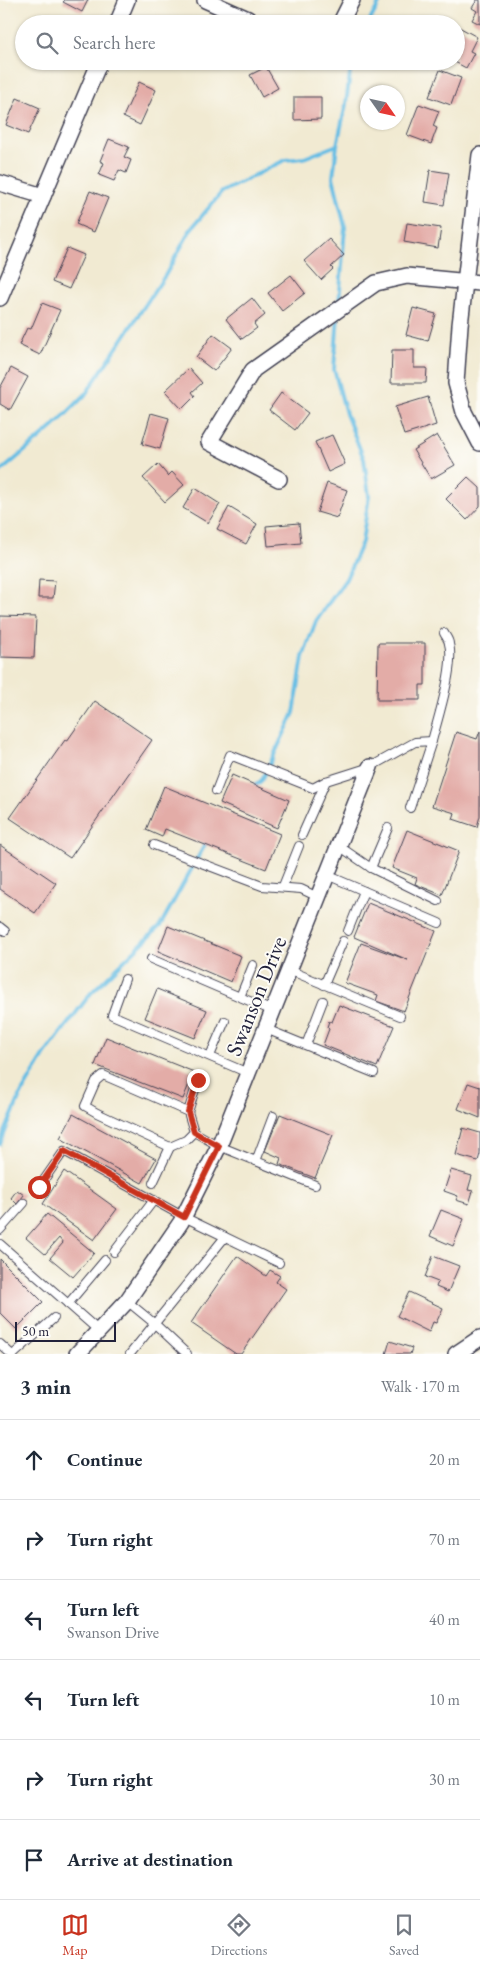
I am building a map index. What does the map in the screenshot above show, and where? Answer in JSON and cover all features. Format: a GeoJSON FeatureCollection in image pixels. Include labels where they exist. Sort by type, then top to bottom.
{"type":"FeatureCollection","features":[{"type":"Feature","properties":{"kind":"street"},"geometry":{"type":"LineString","coordinates":[[121,15],[127,0]]}},
{"type":"Feature","properties":{"kind":"street"},"geometry":{"type":"LineString","coordinates":[[205,0],[239,15]]}},
{"type":"Feature","properties":{"kind":"street"},"geometry":{"type":"LineString","coordinates":[[344,15],[352,0]]}},
{"type":"Feature","properties":{"kind":"street"},"geometry":{"type":"LineString","coordinates":[[0,298],[96,70]]}},
{"type":"Feature","properties":{"kind":"street"},"geometry":{"type":"LineString","coordinates":[[480,155],[465,280],[456,383],[464,412],[480,442]]}},
{"type":"Feature","properties":{"kind":"street"},"geometry":{"type":"LineString","coordinates":[[0,183],[43,196]]}},
{"type":"Feature","properties":{"kind":"street"},"geometry":{"type":"LineString","coordinates":[[279,479],[209,442],[253,370],[376,283],[407,276],[465,280],[480,283]]}},
{"type":"Feature","properties":{"kind":"street","name":"Swanson Drive"},"geometry":{"type":"LineString","coordinates":[[78,1354],[127,1301],[184,1217],[219,1146],[370,767]]}},
{"type":"Feature","properties":{"kind":"street"},"geometry":{"type":"LineString","coordinates":[[456,1354],[480,1338]]}},
{"type":"Feature","properties":{"kind":"lane"},"geometry":{"type":"LineString","coordinates":[[410,808],[432,741],[447,679],[450,644],[444,633]]}},
{"type":"Feature","properties":{"kind":"lane"},"geometry":{"type":"LineString","coordinates":[[216,791],[230,755],[313,788],[326,780],[370,767],[415,742],[432,741]]}},
{"type":"Feature","properties":{"kind":"lane"},"geometry":{"type":"LineString","coordinates":[[302,835],[326,780]]}},
{"type":"Feature","properties":{"kind":"lane"},"geometry":{"type":"LineString","coordinates":[[371,868],[388,828]]}},
{"type":"Feature","properties":{"kind":"lane"},"geometry":{"type":"LineString","coordinates":[[154,845],[262,886],[273,888],[283,886],[301,889],[318,898]]}},
{"type":"Feature","properties":{"kind":"lane"},"geometry":{"type":"LineString","coordinates":[[283,886],[299,846]]}},
{"type":"Feature","properties":{"kind":"lane"},"geometry":{"type":"LineString","coordinates":[[339,846],[371,868],[438,901]]}},
{"type":"Feature","properties":{"kind":"lane"},"geometry":{"type":"LineString","coordinates":[[327,876],[439,923]]}},
{"type":"Feature","properties":{"kind":"lane"},"geometry":{"type":"LineString","coordinates":[[348,931],[364,891]]}},
{"type":"Feature","properties":{"kind":"lane"},"geometry":{"type":"LineString","coordinates":[[324,985],[343,940]]}},
{"type":"Feature","properties":{"kind":"lane"},"geometry":{"type":"LineString","coordinates":[[151,959],[273,1011]]}},
{"type":"Feature","properties":{"kind":"lane"},"geometry":{"type":"LineString","coordinates":[[240,997],[253,965]]}},
{"type":"Feature","properties":{"kind":"lane"},"geometry":{"type":"LineString","coordinates":[[289,970],[400,1016]]}},
{"type":"Feature","properties":{"kind":"lane"},"geometry":{"type":"LineString","coordinates":[[125,979],[112,1015],[248,1073]]}},
{"type":"Feature","properties":{"kind":"lane"},"geometry":{"type":"LineString","coordinates":[[306,1045],[323,1001]]}},
{"type":"Feature","properties":{"kind":"lane"},"geometry":{"type":"LineString","coordinates":[[210,1056],[225,1020]]}},
{"type":"Feature","properties":{"kind":"lane"},"geometry":{"type":"LineString","coordinates":[[266,1029],[374,1072]]}},
{"type":"Feature","properties":{"kind":"lane"},"geometry":{"type":"LineString","coordinates":[[170,1147],[85,1106],[96,1081],[103,1075],[188,1112]]}},
{"type":"Feature","properties":{"kind":"lane"},"geometry":{"type":"LineString","coordinates":[[198,1080],[188,1112],[194,1132],[219,1146],[316,1185]]}},
{"type":"Feature","properties":{"kind":"lane"},"geometry":{"type":"LineString","coordinates":[[256,1161],[273,1116]]}},
{"type":"Feature","properties":{"kind":"lane"},"geometry":{"type":"LineString","coordinates":[[153,1183],[170,1147],[186,1140],[194,1132]]}},
{"type":"Feature","properties":{"kind":"lane"},"geometry":{"type":"LineString","coordinates":[[39,1187],[64,1151],[184,1217],[280,1263]]}},
{"type":"Feature","properties":{"kind":"lane"},"geometry":{"type":"LineString","coordinates":[[114,1252],[154,1200]]}},
{"type":"Feature","properties":{"kind":"lane"},"geometry":{"type":"LineString","coordinates":[[0,1230],[24,1203]]}},
{"type":"Feature","properties":{"kind":"lane"},"geometry":{"type":"LineString","coordinates":[[130,1354],[225,1237]]}},
{"type":"Feature","properties":{"kind":"lane"},"geometry":{"type":"LineString","coordinates":[[0,1244],[99,1331]]}},
{"type":"Feature","properties":{"kind":"lane"},"geometry":{"type":"LineString","coordinates":[[68,1304],[105,1260]]}},
{"type":"Feature","properties":{"kind":"lane"},"geometry":{"type":"LineString","coordinates":[[127,1301],[187,1354]]}},
{"type":"Feature","properties":{"kind":"lane"},"geometry":{"type":"LineString","coordinates":[[0,1344],[12,1354],[54,1318]]}},
{"type":"Feature","properties":{"kind":"building"},"geometry":{"type":"Polygon","coordinates":[[[65,0],[88,0],[82,12],[63,2],[65,0]]]}},
{"type":"Feature","properties":{"kind":"building"},"geometry":{"type":"Polygon","coordinates":[[[477,0],[480,0],[480,24],[472,20],[477,11],[472,8],[477,0]]]}},
{"type":"Feature","properties":{"kind":"building"},"geometry":{"type":"Polygon","coordinates":[[[465,30],[477,37],[470,51],[474,53],[466,68],[465,30]]]}},
{"type":"Feature","properties":{"kind":"building"},"geometry":{"type":"Polygon","coordinates":[[[260,70],[268,70],[278,88],[262,97],[250,75],[260,70]]]}},
{"type":"Feature","properties":{"kind":"building"},"geometry":{"type":"Polygon","coordinates":[[[440,70],[461,78],[451,105],[429,97],[440,70]]]}},
{"type":"Feature","properties":{"kind":"building"},"geometry":{"type":"Polygon","coordinates":[[[139,82],[156,90],[140,125],[123,117],[139,82]]]}},
{"type":"Feature","properties":{"kind":"building"},"geometry":{"type":"Polygon","coordinates":[[[294,97],[321,97],[321,119],[294,120],[294,97]]]}},
{"type":"Feature","properties":{"kind":"building"},"geometry":{"type":"Polygon","coordinates":[[[17,98],[40,108],[28,134],[6,125],[17,98]]]}},
{"type":"Feature","properties":{"kind":"building"},"geometry":{"type":"Polygon","coordinates":[[[419,104],[439,111],[433,126],[437,128],[431,144],[407,135],[419,104]]]}},
{"type":"Feature","properties":{"kind":"building"},"geometry":{"type":"Polygon","coordinates":[[[109,139],[129,147],[124,157],[131,160],[126,173],[119,170],[114,181],[99,175],[104,163],[100,161],[109,139]]]}},
{"type":"Feature","properties":{"kind":"building"},"geometry":{"type":"Polygon","coordinates":[[[430,170],[449,173],[444,205],[425,202],[430,170]]]}},
{"type":"Feature","properties":{"kind":"building"},"geometry":{"type":"Polygon","coordinates":[[[90,191],[108,198],[94,232],[76,224],[90,191]]]}},
{"type":"Feature","properties":{"kind":"building"},"geometry":{"type":"Polygon","coordinates":[[[407,223],[441,228],[438,248],[404,242],[407,223]]]}},
{"type":"Feature","properties":{"kind":"building"},"geometry":{"type":"Polygon","coordinates":[[[329,239],[344,255],[321,280],[304,261],[329,239]]]}},
{"type":"Feature","properties":{"kind":"building"},"geometry":{"type":"Polygon","coordinates":[[[67,248],[84,255],[69,289],[52,282],[67,248]]]}},
{"type":"Feature","properties":{"kind":"building"},"geometry":{"type":"Polygon","coordinates":[[[291,275],[305,293],[282,311],[268,293],[291,275]]]}},
{"type":"Feature","properties":{"kind":"building"},"geometry":{"type":"Polygon","coordinates":[[[252,298],[265,315],[254,324],[257,328],[242,339],[226,319],[252,298]]]}},
{"type":"Feature","properties":{"kind":"building"},"geometry":{"type":"Polygon","coordinates":[[[42,303],[60,310],[40,355],[19,345],[27,328],[31,329],[42,303]]]}},
{"type":"Feature","properties":{"kind":"building"},"geometry":{"type":"Polygon","coordinates":[[[413,308],[436,314],[428,341],[406,335],[413,308]]]}},
{"type":"Feature","properties":{"kind":"building"},"geometry":{"type":"Polygon","coordinates":[[[213,334],[232,348],[214,371],[196,357],[213,334]]]}},
{"type":"Feature","properties":{"kind":"building"},"geometry":{"type":"Polygon","coordinates":[[[392,350],[414,350],[414,368],[427,368],[426,383],[391,383],[392,350]]]}},
{"type":"Feature","properties":{"kind":"building"},"geometry":{"type":"Polygon","coordinates":[[[11,368],[28,377],[10,410],[0,404],[0,388],[11,368]]]}},
{"type":"Feature","properties":{"kind":"building"},"geometry":{"type":"Polygon","coordinates":[[[189,368],[202,383],[192,392],[195,396],[182,409],[165,391],[189,368]]]}},
{"type":"Feature","properties":{"kind":"building"},"geometry":{"type":"Polygon","coordinates":[[[281,393],[308,413],[295,430],[269,410],[281,393]]]}},
{"type":"Feature","properties":{"kind":"building"},"geometry":{"type":"Polygon","coordinates":[[[428,397],[436,425],[404,435],[395,407],[428,397]]]}},
{"type":"Feature","properties":{"kind":"building"},"geometry":{"type":"Polygon","coordinates":[[[151,413],[169,418],[160,449],[142,444],[151,413]]]}},
{"type":"Feature","properties":{"kind":"building"},"geometry":{"type":"Polygon","coordinates":[[[332,435],[345,464],[328,472],[315,442],[332,435]]]}},
{"type":"Feature","properties":{"kind":"building"},"geometry":{"type":"Polygon","coordinates":[[[437,435],[455,465],[431,479],[413,450],[437,435]]]}},
{"type":"Feature","properties":{"kind":"building"},"geometry":{"type":"Polygon","coordinates":[[[158,464],[168,476],[172,472],[184,485],[165,502],[143,478],[158,464]]]}},
{"type":"Feature","properties":{"kind":"building"},"geometry":{"type":"Polygon","coordinates":[[[468,477],[480,488],[480,506],[467,520],[446,499],[468,477]]]}},
{"type":"Feature","properties":{"kind":"building"},"geometry":{"type":"Polygon","coordinates":[[[327,483],[347,490],[337,518],[317,512],[327,483]]]}},
{"type":"Feature","properties":{"kind":"building"},"geometry":{"type":"Polygon","coordinates":[[[195,488],[220,504],[208,523],[183,508],[195,488]]]}},
{"type":"Feature","properties":{"kind":"building"},"geometry":{"type":"Polygon","coordinates":[[[229,507],[257,524],[246,544],[217,529],[229,507]]]}},
{"type":"Feature","properties":{"kind":"building"},"geometry":{"type":"Polygon","coordinates":[[[299,523],[301,543],[268,546],[266,526],[299,523]]]}},
{"type":"Feature","properties":{"kind":"building"},"geometry":{"type":"Polygon","coordinates":[[[39,580],[55,581],[53,598],[38,598],[39,580]]]}},
{"type":"Feature","properties":{"kind":"building"},"geometry":{"type":"Polygon","coordinates":[[[0,616],[36,617],[34,658],[0,657],[0,616]]]}},
{"type":"Feature","properties":{"kind":"building"},"geometry":{"type":"Polygon","coordinates":[[[378,643],[425,643],[425,685],[420,685],[420,700],[377,700],[378,643]]]}},
{"type":"Feature","properties":{"kind":"building"},"geometry":{"type":"Polygon","coordinates":[[[95,701],[152,740],[70,858],[10,818],[95,701]]]}},
{"type":"Feature","properties":{"kind":"building"},"geometry":{"type":"Polygon","coordinates":[[[480,731],[480,816],[477,827],[453,819],[455,813],[432,806],[456,732],[477,739],[480,731]]]}},
{"type":"Feature","properties":{"kind":"building"},"geometry":{"type":"Polygon","coordinates":[[[232,775],[289,800],[277,828],[220,803],[232,775]]]}},
{"type":"Feature","properties":{"kind":"building"},"geometry":{"type":"Polygon","coordinates":[[[164,786],[280,834],[266,869],[165,829],[162,837],[146,830],[164,786]]]}},
{"type":"Feature","properties":{"kind":"building"},"geometry":{"type":"Polygon","coordinates":[[[407,830],[459,851],[442,895],[415,884],[417,878],[392,868],[407,830]]]}},
{"type":"Feature","properties":{"kind":"building"},"geometry":{"type":"Polygon","coordinates":[[[0,845],[56,883],[35,913],[0,889],[0,845]]]}},
{"type":"Feature","properties":{"kind":"building"},"geometry":{"type":"Polygon","coordinates":[[[368,903],[436,931],[404,1011],[376,1001],[378,995],[345,983],[361,943],[408,960],[354,937],[368,903]]]}},
{"type":"Feature","properties":{"kind":"building"},"geometry":{"type":"Polygon","coordinates":[[[168,926],[241,956],[231,982],[158,951],[168,926]]]}},
{"type":"Feature","properties":{"kind":"building"},"geometry":{"type":"Polygon","coordinates":[[[157,989],[207,1010],[195,1038],[145,1018],[157,989]]]}},
{"type":"Feature","properties":{"kind":"building"},"geometry":{"type":"Polygon","coordinates":[[[339,1005],[394,1026],[377,1067],[323,1045],[329,1029],[327,1027],[329,1021],[332,1022],[339,1005]]]}},
{"type":"Feature","properties":{"kind":"building"},"geometry":{"type":"Polygon","coordinates":[[[106,1037],[194,1072],[183,1099],[95,1065],[106,1037]]]}},
{"type":"Feature","properties":{"kind":"building"},"geometry":{"type":"Polygon","coordinates":[[[468,1083],[480,1087],[480,1118],[458,1109],[468,1083]]]}},
{"type":"Feature","properties":{"kind":"building"},"geometry":{"type":"Polygon","coordinates":[[[73,1114],[156,1159],[142,1183],[60,1138],[73,1114]]]}},
{"type":"Feature","properties":{"kind":"building"},"geometry":{"type":"Polygon","coordinates":[[[280,1114],[333,1135],[315,1178],[279,1164],[281,1158],[265,1151],[280,1114]]]}},
{"type":"Feature","properties":{"kind":"building"},"geometry":{"type":"Polygon","coordinates":[[[463,1128],[480,1133],[478,1161],[456,1155],[463,1128]]]}},
{"type":"Feature","properties":{"kind":"building"},"geometry":{"type":"Polygon","coordinates":[[[451,1170],[472,1176],[468,1190],[473,1191],[469,1204],[456,1200],[458,1196],[444,1191],[451,1170]]]}},
{"type":"Feature","properties":{"kind":"building"},"geometry":{"type":"Polygon","coordinates":[[[64,1171],[117,1209],[94,1240],[43,1204],[64,1171]]]}},
{"type":"Feature","properties":{"kind":"building"},"geometry":{"type":"Polygon","coordinates":[[[17,1190],[24,1195],[17,1204],[11,1198],[17,1190]]]}},
{"type":"Feature","properties":{"kind":"building"},"geometry":{"type":"Polygon","coordinates":[[[441,1210],[464,1219],[453,1246],[430,1236],[441,1210]]]}},
{"type":"Feature","properties":{"kind":"building"},"geometry":{"type":"Polygon","coordinates":[[[47,1214],[94,1253],[73,1277],[50,1258],[63,1243],[59,1238],[45,1254],[26,1238],[47,1214]]]}},
{"type":"Feature","properties":{"kind":"building"},"geometry":{"type":"Polygon","coordinates":[[[237,1256],[266,1276],[270,1270],[280,1276],[276,1282],[286,1289],[241,1354],[236,1354],[191,1323],[237,1256]]]}},
{"type":"Feature","properties":{"kind":"building"},"geometry":{"type":"Polygon","coordinates":[[[433,1256],[459,1266],[448,1292],[436,1287],[438,1282],[425,1277],[433,1256]]]}},
{"type":"Feature","properties":{"kind":"building"},"geometry":{"type":"Polygon","coordinates":[[[0,1259],[43,1302],[16,1329],[0,1313],[0,1259]]]}},
{"type":"Feature","properties":{"kind":"building"},"geometry":{"type":"Polygon","coordinates":[[[409,1292],[443,1308],[436,1323],[433,1322],[429,1332],[397,1316],[409,1292]]]}},
{"type":"Feature","properties":{"kind":"building"},"geometry":{"type":"Polygon","coordinates":[[[390,1341],[412,1348],[410,1354],[386,1354],[390,1341]]]}},
{"type":"Feature","properties":{"kind":"waterway"},"geometry":{"type":"LineString","coordinates":[[373,15],[381,0]]}},
{"type":"Feature","properties":{"kind":"waterway"},"geometry":{"type":"LineString","coordinates":[[339,303],[345,227],[333,177],[351,70]]}},
{"type":"Feature","properties":{"kind":"waterway"},"geometry":{"type":"LineString","coordinates":[[0,472],[53,427],[85,395],[166,274],[191,229],[222,192],[285,160],[304,158],[337,145]]}},
{"type":"Feature","properties":{"kind":"waterway"},"geometry":{"type":"LineString","coordinates":[[251,789],[262,780],[294,713],[303,657],[316,621],[346,579],[362,542],[369,496],[364,459],[346,414],[334,369],[338,315]]}},
{"type":"Feature","properties":{"kind":"waterway"},"geometry":{"type":"LineString","coordinates":[[0,1144],[21,1094],[45,1054],[91,993],[160,926],[207,841]]}},
{"type":"Feature","properties":{"kind":"route"},"geometry":{"type":"LineString","coordinates":[[39,1187],[64,1151],[184,1217],[219,1146],[194,1132],[188,1112],[198,1080]]}}]}
